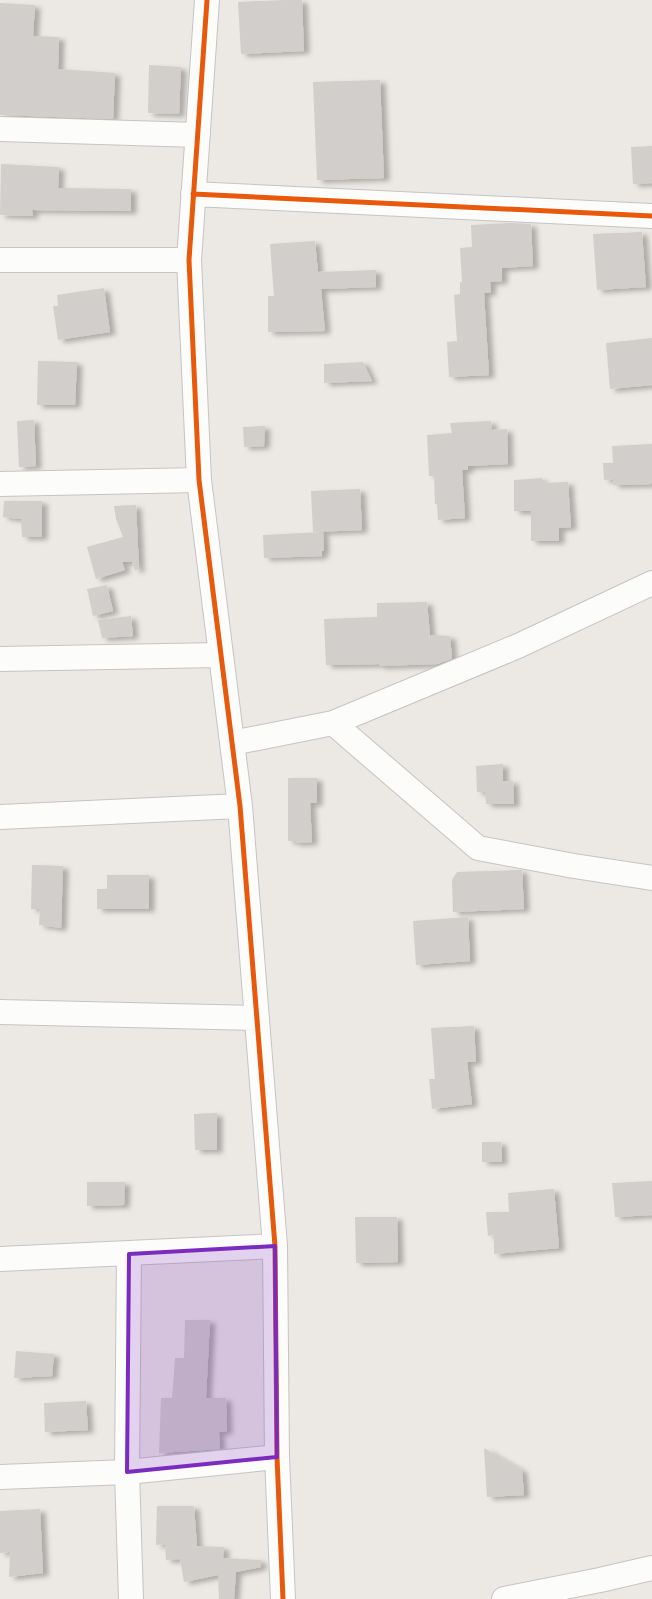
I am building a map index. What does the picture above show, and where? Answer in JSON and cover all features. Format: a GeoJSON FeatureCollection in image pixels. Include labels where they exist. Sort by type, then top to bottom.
{"type":"FeatureCollection","features":[{"type":"Feature","properties":{"kind":"street"},"geometry":{"type":"LineString","coordinates":[[207,0],[189,260],[199,480],[240,806],[275,1246],[278,1457],[283,1599]]}},
{"type":"Feature","properties":{"kind":"street"},"geometry":{"type":"LineString","coordinates":[[0,129],[198,135]]}},
{"type":"Feature","properties":{"kind":"street"},"geometry":{"type":"LineString","coordinates":[[194,194],[652,216]]}},
{"type":"Feature","properties":{"kind":"street"},"geometry":{"type":"LineString","coordinates":[[0,260],[189,260]]}},
{"type":"Feature","properties":{"kind":"street"},"geometry":{"type":"LineString","coordinates":[[0,484],[199,480]]}},
{"type":"Feature","properties":{"kind":"street"},"geometry":{"type":"LineString","coordinates":[[232,743],[333,723],[518,646],[652,584]]}},
{"type":"Feature","properties":{"kind":"street"},"geometry":{"type":"LineString","coordinates":[[0,659],[220,655]]}},
{"type":"Feature","properties":{"kind":"street"},"geometry":{"type":"LineString","coordinates":[[333,723],[478,848],[652,878]]}},
{"type":"Feature","properties":{"kind":"street"},"geometry":{"type":"LineString","coordinates":[[0,817],[240,806]]}},
{"type":"Feature","properties":{"kind":"street"},"geometry":{"type":"LineString","coordinates":[[0,1012],[257,1018]]}},
{"type":"Feature","properties":{"kind":"street"},"geometry":{"type":"LineString","coordinates":[[0,1259],[275,1246]]}},
{"type":"Feature","properties":{"kind":"street"},"geometry":{"type":"LineString","coordinates":[[129,1254],[127,1472],[131,1599]]}},
{"type":"Feature","properties":{"kind":"street"},"geometry":{"type":"LineString","coordinates":[[0,1477],[127,1472],[278,1457]]}},
{"type":"Feature","properties":{"kind":"street"},"geometry":{"type":"LineString","coordinates":[[504,1599],[652,1568]]}},
{"type":"Feature","properties":{"kind":"highlighted area"},"geometry":{"type":"Polygon","coordinates":[[[275,1246],[277,1457],[127,1472],[129,1254],[275,1246]]]}},
{"type":"Feature","properties":{"kind":"building"},"geometry":{"type":"Polygon","coordinates":[[[302,0],[304,51],[241,54],[238,2],[302,0]]]}},
{"type":"Feature","properties":{"kind":"building"},"geometry":{"type":"Polygon","coordinates":[[[0,3],[35,5],[33,36],[59,37],[58,69],[115,73],[113,119],[0,115],[0,3]]]}},
{"type":"Feature","properties":{"kind":"building"},"geometry":{"type":"Polygon","coordinates":[[[149,65],[181,67],[179,114],[148,113],[149,65]]]}},
{"type":"Feature","properties":{"kind":"building"},"geometry":{"type":"Polygon","coordinates":[[[380,80],[384,178],[317,180],[313,82],[380,80]]]}},
{"type":"Feature","properties":{"kind":"building"},"geometry":{"type":"Polygon","coordinates":[[[652,146],[652,183],[633,184],[631,147],[652,146]]]}},
{"type":"Feature","properties":{"kind":"building"},"geometry":{"type":"Polygon","coordinates":[[[1,164],[59,167],[58,188],[131,189],[131,211],[32,210],[33,216],[0,215],[1,164]]]}},
{"type":"Feature","properties":{"kind":"building"},"geometry":{"type":"Polygon","coordinates":[[[531,224],[533,266],[502,268],[502,281],[490,282],[491,292],[484,293],[489,375],[449,377],[447,342],[457,341],[454,295],[460,294],[460,282],[462,282],[460,248],[472,247],[471,225],[531,224]]]}},
{"type":"Feature","properties":{"kind":"building"},"geometry":{"type":"Polygon","coordinates":[[[642,232],[646,287],[597,290],[593,234],[642,232]]]}},
{"type":"Feature","properties":{"kind":"building"},"geometry":{"type":"Polygon","coordinates":[[[315,241],[318,272],[376,270],[376,287],[321,289],[325,331],[268,332],[268,296],[274,296],[270,244],[315,241]]]}},
{"type":"Feature","properties":{"kind":"building"},"geometry":{"type":"Polygon","coordinates":[[[104,288],[110,332],[58,340],[53,306],[58,306],[57,295],[104,288]]]}},
{"type":"Feature","properties":{"kind":"building"},"geometry":{"type":"Polygon","coordinates":[[[652,338],[652,385],[610,389],[606,343],[652,338]]]}},
{"type":"Feature","properties":{"kind":"building"},"geometry":{"type":"Polygon","coordinates":[[[38,361],[77,362],[75,405],[37,405],[38,361]]]}},
{"type":"Feature","properties":{"kind":"building"},"geometry":{"type":"Polygon","coordinates":[[[363,362],[372,381],[324,383],[324,364],[363,362]]]}},
{"type":"Feature","properties":{"kind":"building"},"geometry":{"type":"Polygon","coordinates":[[[34,420],[36,466],[19,467],[17,421],[34,420]]]}},
{"type":"Feature","properties":{"kind":"building"},"geometry":{"type":"Polygon","coordinates":[[[491,421],[492,430],[507,429],[508,464],[468,466],[468,470],[462,470],[465,518],[438,520],[437,504],[435,504],[434,476],[429,476],[427,435],[452,433],[450,423],[491,421]]]}},
{"type":"Feature","properties":{"kind":"building"},"geometry":{"type":"Polygon","coordinates":[[[265,426],[264,446],[244,447],[243,427],[265,426]]]}},
{"type":"Feature","properties":{"kind":"building"},"geometry":{"type":"Polygon","coordinates":[[[652,444],[652,484],[613,485],[614,479],[604,480],[603,463],[613,463],[612,446],[652,444]]]}},
{"type":"Feature","properties":{"kind":"building"},"geometry":{"type":"Polygon","coordinates":[[[542,478],[542,483],[568,482],[571,527],[559,528],[559,541],[531,541],[531,511],[514,511],[514,480],[542,478]]]}},
{"type":"Feature","properties":{"kind":"building"},"geometry":{"type":"Polygon","coordinates":[[[360,489],[362,530],[313,532],[311,491],[360,489]]]}},
{"type":"Feature","properties":{"kind":"building"},"geometry":{"type":"Polygon","coordinates":[[[4,501],[42,501],[42,537],[22,537],[21,519],[3,517],[4,501]]]}},
{"type":"Feature","properties":{"kind":"building"},"geometry":{"type":"Polygon","coordinates":[[[136,505],[139,569],[135,570],[132,562],[122,562],[125,570],[96,579],[87,547],[123,537],[116,519],[114,506],[136,505]]]}},
{"type":"Feature","properties":{"kind":"building"},"geometry":{"type":"Polygon","coordinates":[[[323,532],[324,551],[322,551],[322,556],[264,558],[263,535],[323,532]]]}},
{"type":"Feature","properties":{"kind":"building"},"geometry":{"type":"Polygon","coordinates":[[[107,585],[113,611],[93,616],[87,589],[107,585]]]}},
{"type":"Feature","properties":{"kind":"building"},"geometry":{"type":"Polygon","coordinates":[[[427,602],[430,635],[450,636],[452,659],[437,664],[326,665],[324,619],[377,617],[377,603],[427,602]]]}},
{"type":"Feature","properties":{"kind":"building"},"geometry":{"type":"Polygon","coordinates":[[[131,616],[133,636],[102,638],[98,620],[131,616]]]}},
{"type":"Feature","properties":{"kind":"building"},"geometry":{"type":"Polygon","coordinates":[[[503,764],[503,781],[513,781],[514,804],[486,804],[485,792],[477,792],[476,766],[503,764]]]}},
{"type":"Feature","properties":{"kind":"building"},"geometry":{"type":"Polygon","coordinates":[[[288,778],[317,778],[317,803],[310,803],[312,842],[295,843],[295,841],[288,841],[288,778]]]}},
{"type":"Feature","properties":{"kind":"building"},"geometry":{"type":"Polygon","coordinates":[[[32,865],[63,866],[61,928],[39,925],[40,909],[31,909],[32,865]]]}},
{"type":"Feature","properties":{"kind":"building"},"geometry":{"type":"Polygon","coordinates":[[[522,870],[524,909],[453,912],[452,880],[457,872],[522,870]]]}},
{"type":"Feature","properties":{"kind":"building"},"geometry":{"type":"Polygon","coordinates":[[[107,875],[149,875],[149,909],[97,909],[97,889],[107,889],[107,875]]]}},
{"type":"Feature","properties":{"kind":"building"},"geometry":{"type":"Polygon","coordinates":[[[468,917],[470,961],[416,965],[413,921],[468,917]]]}},
{"type":"Feature","properties":{"kind":"building"},"geometry":{"type":"Polygon","coordinates":[[[474,1026],[476,1062],[467,1062],[472,1104],[432,1109],[429,1079],[435,1079],[431,1028],[474,1026]]]}},
{"type":"Feature","properties":{"kind":"building"},"geometry":{"type":"Polygon","coordinates":[[[217,1113],[217,1150],[195,1150],[194,1114],[217,1113]]]}},
{"type":"Feature","properties":{"kind":"building"},"geometry":{"type":"Polygon","coordinates":[[[482,1142],[501,1142],[502,1162],[482,1162],[482,1142]]]}},
{"type":"Feature","properties":{"kind":"building"},"geometry":{"type":"Polygon","coordinates":[[[652,1181],[652,1215],[615,1217],[612,1183],[652,1181]]]}},
{"type":"Feature","properties":{"kind":"building"},"geometry":{"type":"Polygon","coordinates":[[[87,1182],[125,1182],[124,1205],[87,1206],[87,1182]]]}},
{"type":"Feature","properties":{"kind":"building"},"geometry":{"type":"Polygon","coordinates":[[[554,1189],[559,1248],[494,1254],[494,1235],[488,1236],[486,1212],[509,1212],[508,1193],[554,1189]]]}},
{"type":"Feature","properties":{"kind":"building"},"geometry":{"type":"Polygon","coordinates":[[[355,1217],[397,1217],[398,1262],[356,1263],[355,1217]]]}},
{"type":"Feature","properties":{"kind":"building"},"geometry":{"type":"Polygon","coordinates":[[[185,1320],[210,1320],[206,1398],[226,1398],[227,1431],[219,1432],[220,1449],[159,1453],[161,1398],[172,1398],[175,1358],[184,1358],[185,1320]]]}},
{"type":"Feature","properties":{"kind":"building"},"geometry":{"type":"Polygon","coordinates":[[[16,1351],[54,1354],[52,1376],[14,1378],[16,1351]]]}},
{"type":"Feature","properties":{"kind":"building"},"geometry":{"type":"Polygon","coordinates":[[[86,1401],[88,1430],[45,1432],[44,1403],[86,1401]]]}},
{"type":"Feature","properties":{"kind":"building"},"geometry":{"type":"Polygon","coordinates":[[[484,1448],[522,1470],[524,1495],[487,1497],[484,1448]]]}},
{"type":"Feature","properties":{"kind":"building"},"geometry":{"type":"Polygon","coordinates":[[[157,1506],[194,1506],[197,1546],[224,1547],[223,1558],[261,1560],[261,1567],[236,1572],[234,1599],[219,1599],[218,1575],[184,1582],[180,1559],[166,1560],[165,1544],[156,1545],[157,1506]]]}},
{"type":"Feature","properties":{"kind":"building"},"geometry":{"type":"Polygon","coordinates":[[[40,1509],[43,1573],[9,1577],[10,1552],[0,1553],[0,1511],[40,1509]]]}},
{"type":"Feature","properties":{"kind":"cycle path"},"geometry":{"type":"LineString","coordinates":[[207,0],[189,260],[199,480],[240,806],[275,1246],[277,1457],[283,1599]]}},
{"type":"Feature","properties":{"kind":"cycle path"},"geometry":{"type":"LineString","coordinates":[[193,194],[652,216]]}}]}
